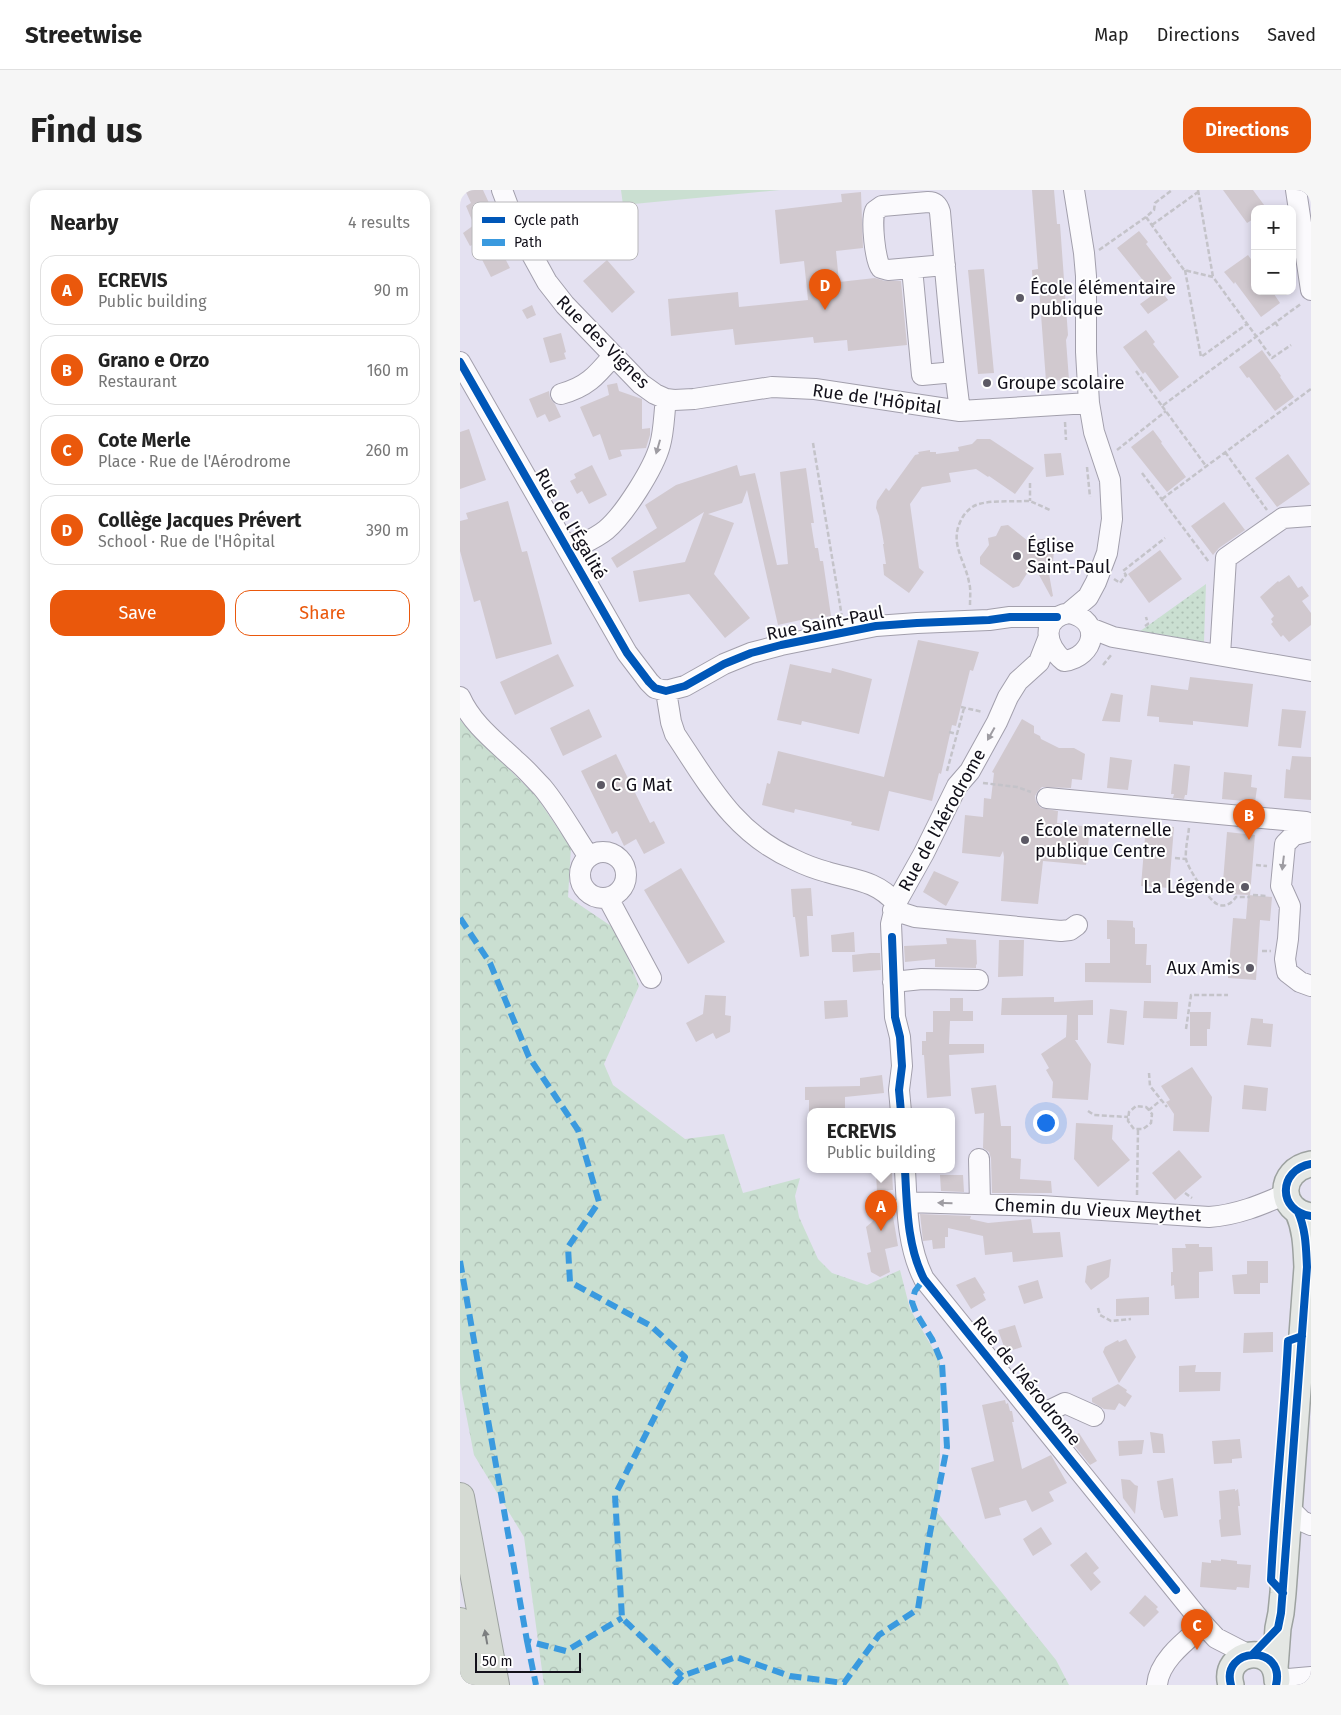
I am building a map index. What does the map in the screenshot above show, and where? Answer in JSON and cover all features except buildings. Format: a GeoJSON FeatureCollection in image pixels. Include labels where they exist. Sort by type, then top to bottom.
{"type":"FeatureCollection","features":[{"type":"Feature","properties":{"kind":"highway"},"geometry":{"type":"LineString","coordinates":[[460,1497],[495,1685]]}},
{"type":"Feature","properties":{"kind":"highway"},"geometry":{"type":"LineString","coordinates":[[460,1622],[472,1685]]}},
{"type":"Feature","properties":{"kind":"main road"},"geometry":{"type":"LineString","coordinates":[[1276,1678],[1278,1628],[1282,1606],[1289,1508],[1304,1403],[1309,1257],[1298,1207],[1286,1185],[1294,1171],[1308,1160]]}},
{"type":"Feature","properties":{"kind":"main road"},"geometry":{"type":"LineString","coordinates":[[1231,1679],[1237,1661],[1251,1655],[1278,1628]]}},
{"type":"Feature","properties":{"kind":"main road"},"geometry":{"type":"LineString","coordinates":[[1251,1655],[1262,1656],[1268,1659],[1276,1678]]}},
{"type":"Feature","properties":{"kind":"street","name":"Rue des Vignes"},"geometry":{"type":"LineString","coordinates":[[502,190],[507,202]]}},
{"type":"Feature","properties":{"kind":"street","name":"Rue de l'Aérodrome"},"geometry":{"type":"LineString","coordinates":[[901,1108],[899,1090],[902,1066],[900,1037],[895,1018],[891,924],[894,906],[924,853],[957,786],[956,774],[989,738],[1018,681],[1039,662],[1052,622],[1076,620],[1096,582],[1107,553],[1111,528],[1111,491],[1095,462],[1086,352],[1087,293],[1084,253],[1074,190]]}},
{"type":"Feature","properties":{"kind":"street"},"geometry":{"type":"LineString","coordinates":[[1296,190],[1308,296]]}},
{"type":"Feature","properties":{"kind":"street"},"geometry":{"type":"LineString","coordinates":[[945,265],[888,270],[881,268],[878,264],[873,218],[874,211],[878,208],[928,202],[935,204],[940,212],[960,411]]}},
{"type":"Feature","properties":{"kind":"street","name":"Rue des Vignes"},"geometry":{"type":"LineString","coordinates":[[535,260],[555,294],[613,356],[641,384],[666,399],[660,445],[642,482],[611,526],[569,551]]}},
{"type":"Feature","properties":{"kind":"street"},"geometry":{"type":"LineString","coordinates":[[912,268],[922,375],[955,372]]}},
{"type":"Feature","properties":{"kind":"street"},"geometry":{"type":"LineString","coordinates":[[561,394],[586,384],[597,375],[613,356]]}},
{"type":"Feature","properties":{"kind":"street","name":"Rue de l'Égalité"},"geometry":{"type":"LineString","coordinates":[[460,362],[627,653],[643,676],[655,688],[666,691]]}},
{"type":"Feature","properties":{"kind":"street","name":"Rue de l'Hôpital"},"geometry":{"type":"LineString","coordinates":[[666,399],[684,400],[758,388],[787,387],[814,389],[960,411],[1089,403]]}},
{"type":"Feature","properties":{"kind":"street"},"geometry":{"type":"LineString","coordinates":[[1220,655],[1226,558],[1286,517],[1311,516]]}},
{"type":"Feature","properties":{"kind":"street","name":"Rue Saint-Paul"},"geometry":{"type":"LineString","coordinates":[[666,691],[685,686],[735,658],[773,647],[876,626],[1010,617],[1076,620]]}},
{"type":"Feature","properties":{"kind":"street"},"geometry":{"type":"LineString","coordinates":[[1028,618],[1048,637],[1058,656],[1064,661]]}},
{"type":"Feature","properties":{"kind":"street"},"geometry":{"type":"LineString","coordinates":[[1076,620],[1113,642]]}},
{"type":"Feature","properties":{"kind":"street"},"geometry":{"type":"LineString","coordinates":[[1076,620],[1091,636],[1085,652]]}},
{"type":"Feature","properties":{"kind":"street"},"geometry":{"type":"LineString","coordinates":[[1039,662],[1075,660],[1098,644],[1113,642],[1220,655],[1311,671]]}},
{"type":"Feature","properties":{"kind":"street"},"geometry":{"type":"LineString","coordinates":[[666,691],[675,734],[721,803],[744,827],[794,860],[826,872],[876,886],[888,894],[894,906],[914,918],[1061,931],[1070,930],[1077,925]]}},
{"type":"Feature","properties":{"kind":"street"},"geometry":{"type":"LineString","coordinates":[[460,698],[476,722],[544,790],[589,857]]}},
{"type":"Feature","properties":{"kind":"street"},"geometry":{"type":"LineString","coordinates":[[1047,798],[1153,801],[1190,811],[1306,822],[1311,825]]}},
{"type":"Feature","properties":{"kind":"street"},"geometry":{"type":"LineString","coordinates":[[1311,831],[1294,835],[1285,844],[1281,886],[1290,906],[1285,959],[1287,972],[1300,982],[1311,986]]}},
{"type":"Feature","properties":{"kind":"street"},"geometry":{"type":"LineString","coordinates":[[596,853],[616,855],[624,865],[626,872],[625,885],[615,896],[608,898],[592,896],[582,885],[580,877],[584,863],[596,853]]}},
{"type":"Feature","properties":{"kind":"street"},"geometry":{"type":"LineString","coordinates":[[608,898],[651,978]]}},
{"type":"Feature","properties":{"kind":"street"},"geometry":{"type":"LineString","coordinates":[[893,982],[922,979],[978,980]]}},
{"type":"Feature","properties":{"kind":"street"},"geometry":{"type":"LineString","coordinates":[[979,1159],[980,1204]]}},
{"type":"Feature","properties":{"kind":"street","name":"Rue de l'Aérodrome"},"geometry":{"type":"LineString","coordinates":[[905,1173],[906,1202],[914,1255],[924,1279],[973,1329],[1036,1418],[1210,1631],[1231,1679]]}},
{"type":"Feature","properties":{"kind":"street","name":"Chemin du Vieux Meythet"},"geometry":{"type":"LineString","coordinates":[[906,1202],[1063,1208],[1191,1216],[1220,1216],[1247,1210],[1298,1207]]}},
{"type":"Feature","properties":{"kind":"street"},"geometry":{"type":"LineString","coordinates":[[1036,1418],[1064,1403],[1094,1416]]}},
{"type":"Feature","properties":{"kind":"street"},"geometry":{"type":"LineString","coordinates":[[1289,1508],[1302,1521],[1311,1525]]}},
{"type":"Feature","properties":{"kind":"street","name":"Rue de l'Aérodrome"},"geometry":{"type":"LineString","coordinates":[[1210,1631],[1251,1655]]}},
{"type":"Feature","properties":{"kind":"street"},"geometry":{"type":"LineString","coordinates":[[1157,1685],[1160,1673],[1179,1647],[1210,1631]]}},
{"type":"Feature","properties":{"kind":"street"},"geometry":{"type":"LineString","coordinates":[[1276,1678],[1311,1677]]}},
{"type":"Feature","properties":{"kind":"path"},"geometry":{"type":"LineString","coordinates":[[1084,253],[1099,250],[1146,217],[1154,210],[1155,203],[1172,190]]}},
{"type":"Feature","properties":{"kind":"path"},"geometry":{"type":"LineString","coordinates":[[1152,225],[1198,191],[1213,277],[1272,358],[1291,345]]}},
{"type":"Feature","properties":{"kind":"path"},"geometry":{"type":"LineString","coordinates":[[1146,217],[1185,270],[1201,357],[1247,324]]}},
{"type":"Feature","properties":{"kind":"path"},"geometry":{"type":"LineString","coordinates":[[1185,270],[1213,277]]}},
{"type":"Feature","properties":{"kind":"path"},"geometry":{"type":"LineString","coordinates":[[1162,406],[1300,304],[1308,296]]}},
{"type":"Feature","properties":{"kind":"path"},"geometry":{"type":"LineString","coordinates":[[1275,322],[1279,328]]}},
{"type":"Feature","properties":{"kind":"path"},"geometry":{"type":"LineString","coordinates":[[1136,370],[1206,466]]}},
{"type":"Feature","properties":{"kind":"path"},"geometry":{"type":"LineString","coordinates":[[1162,499],[1311,389]]}},
{"type":"Feature","properties":{"kind":"path"},"geometry":{"type":"LineString","coordinates":[[1090,498],[1095,462],[1166,411]]}},
{"type":"Feature","properties":{"kind":"path"},"geometry":{"type":"LineString","coordinates":[[813,443],[845,632]]}},
{"type":"Feature","properties":{"kind":"path"},"geometry":{"type":"LineString","coordinates":[[1224,452],[1274,525]]}},
{"type":"Feature","properties":{"kind":"path"},"geometry":{"type":"LineString","coordinates":[[1142,473],[1213,567]]}},
{"type":"Feature","properties":{"kind":"path"},"geometry":{"type":"LineString","coordinates":[[1030,483],[1030,501]]}},
{"type":"Feature","properties":{"kind":"path"},"geometry":{"type":"LineString","coordinates":[[971,621],[969,582],[956,542],[962,519],[977,504],[1030,501],[1050,510]]}},
{"type":"Feature","properties":{"kind":"path"},"geometry":{"type":"LineString","coordinates":[[1120,583],[1126,575],[1123,571],[1165,538]]}},
{"type":"Feature","properties":{"kind":"path"},"geometry":{"type":"LineString","coordinates":[[1103,665],[1111,656],[1113,642]]}},
{"type":"Feature","properties":{"kind":"path"},"geometry":{"type":"LineString","coordinates":[[1000,716],[963,707],[957,734],[956,774],[985,784],[1016,787],[1047,798]]}},
{"type":"Feature","properties":{"kind":"path"},"geometry":{"type":"LineString","coordinates":[[949,732],[957,734]]}},
{"type":"Feature","properties":{"kind":"path"},"geometry":{"type":"LineString","coordinates":[[1190,811],[1186,859],[1193,876],[1216,903],[1229,905],[1236,897],[1250,897]]}},
{"type":"Feature","properties":{"kind":"path"},"geometry":{"type":"LineString","coordinates":[[1175,858],[1186,859]]}},
{"type":"Feature","properties":{"kind":"path"},"geometry":{"type":"LineString","coordinates":[[1186,1029],[1191,995],[1228,995]]}},
{"type":"Feature","properties":{"kind":"path"},"geometry":{"type":"LineString","coordinates":[[1149,1073],[1150,1086],[1167,1107]]}},
{"type":"Feature","properties":{"kind":"path"},"geometry":{"type":"LineString","coordinates":[[1149,1110],[1161,1100]]}},
{"type":"Feature","properties":{"kind":"path"},"geometry":{"type":"LineString","coordinates":[[1136,1106],[1146,1107],[1152,1114],[1150,1123],[1143,1130],[1134,1129],[1128,1121],[1128,1117],[1129,1112],[1136,1106]]}},
{"type":"Feature","properties":{"kind":"path"},"geometry":{"type":"LineString","coordinates":[[1088,1112],[1094,1115],[1128,1117]]}},
{"type":"Feature","properties":{"kind":"path"},"geometry":{"type":"LineString","coordinates":[[1137,1212],[1138,1129]]}},
{"type":"Feature","properties":{"kind":"path"},"geometry":{"type":"LineString","coordinates":[[1185,1193],[1190,1197],[1199,1198]]}},
{"type":"Feature","properties":{"kind":"path"},"geometry":{"type":"LineString","coordinates":[[1098,1308],[1100,1315],[1110,1320],[1131,1319]]}},
{"type":"Feature","properties":{"kind":"green space"},"geometry":{"type":"Polygon","coordinates":[[[621,190],[780,190],[638,204],[638,202],[623,202],[621,190]]]}},
{"type":"Feature","properties":{"kind":"green space"},"geometry":{"type":"Polygon","coordinates":[[[1206,584],[1204,642],[1140,631],[1146,627],[1206,584]]]}},
{"type":"Feature","properties":{"kind":"green space"},"geometry":{"type":"Polygon","coordinates":[[[460,720],[536,796],[571,848],[568,897],[617,930],[639,986],[604,1064],[613,1085],[685,1139],[724,1134],[743,1193],[800,1178],[795,1196],[799,1217],[818,1259],[832,1273],[867,1285],[900,1270],[910,1309],[940,1361],[940,1451],[937,1512],[1056,1660],[1069,1685],[544,1685],[524,1537],[474,1455],[460,1383],[460,720]]]}},
{"type":"Feature","properties":{"kind":"marked path"},"geometry":{"type":"LineString","coordinates":[[460,918],[490,963],[529,1057],[578,1130],[599,1202],[568,1247],[570,1282],[651,1326],[685,1357],[615,1495],[622,1618],[682,1676]]}},
{"type":"Feature","properties":{"kind":"marked path"},"geometry":{"type":"LineString","coordinates":[[460,1261],[527,1641],[566,1651],[622,1618]]}},
{"type":"Feature","properties":{"kind":"marked path"},"geometry":{"type":"LineString","coordinates":[[674,1685],[682,1676],[736,1657],[790,1676],[844,1683],[879,1635],[918,1609],[929,1538],[947,1447],[942,1363],[932,1339],[916,1313],[912,1302],[915,1291],[924,1279]]}},
{"type":"Feature","properties":{"kind":"marked path"},"geometry":{"type":"LineString","coordinates":[[527,1641],[536,1685]]}},
{"type":"Feature","properties":{"kind":"cycle path"},"geometry":{"type":"LineString","coordinates":[[460,362],[627,653],[655,688],[666,691],[685,686],[724,664],[751,653],[876,626],[989,620],[1010,617],[1057,617]]}},
{"type":"Feature","properties":{"kind":"cycle path"},"geometry":{"type":"LineString","coordinates":[[892,937],[895,1017],[900,1037],[902,1066],[899,1090],[901,1108]]}},
{"type":"Feature","properties":{"kind":"cycle path"},"geometry":{"type":"LineString","coordinates":[[1311,1164],[1300,1168],[1292,1174],[1286,1190],[1287,1199],[1292,1207],[1300,1213],[1311,1216]]}},
{"type":"Feature","properties":{"kind":"cycle path"},"geometry":{"type":"LineString","coordinates":[[905,1173],[907,1212],[911,1240],[918,1266],[924,1279],[1176,1590]]}},
{"type":"Feature","properties":{"kind":"cycle path"},"geometry":{"type":"LineString","coordinates":[[1252,1655],[1278,1628],[1281,1613],[1307,1267],[1304,1232],[1298,1212]]}},
{"type":"Feature","properties":{"kind":"cycle path"},"geometry":{"type":"LineString","coordinates":[[1283,1593],[1271,1580],[1288,1341],[1302,1336]]}},
{"type":"Feature","properties":{"kind":"cycle path"},"geometry":{"type":"LineString","coordinates":[[1231,1685],[1230,1672],[1235,1663],[1243,1657],[1253,1655],[1263,1657],[1272,1662],[1276,1671],[1276,1685]]}},
{"type":"Feature","properties":{"kind":"place","name":"École élémentaire publique"},"geometry":{"type":"Point","coordinates":[1020,298]}},
{"type":"Feature","properties":{"kind":"place","name":"Collège Jacques Prévert"},"geometry":{"type":"Point","coordinates":[825,310]}},
{"type":"Feature","properties":{"kind":"place","name":"Groupe scolaire"},"geometry":{"type":"Point","coordinates":[987,383]}},
{"type":"Feature","properties":{"kind":"place","name":"Église Saint-Paul"},"geometry":{"type":"Point","coordinates":[1017,556]}},
{"type":"Feature","properties":{"kind":"place","name":"C G Mat"},"geometry":{"type":"Point","coordinates":[601,785]}},
{"type":"Feature","properties":{"kind":"place","name":"École maternelle publique Centre"},"geometry":{"type":"Point","coordinates":[1025,840]}},
{"type":"Feature","properties":{"kind":"place","name":"Grano e Orzo"},"geometry":{"type":"Point","coordinates":[1249,840]}},
{"type":"Feature","properties":{"kind":"place","name":"La Légende"},"geometry":{"type":"Point","coordinates":[1245,887]}},
{"type":"Feature","properties":{"kind":"place","name":"Aux Amis"},"geometry":{"type":"Point","coordinates":[1250,968]}},
{"type":"Feature","properties":{"kind":"place","name":"ECREVIS"},"geometry":{"type":"Point","coordinates":[881,1231]}},
{"type":"Feature","properties":{"kind":"place","name":"Cote Merle"},"geometry":{"type":"Point","coordinates":[1197,1650]}}]}
